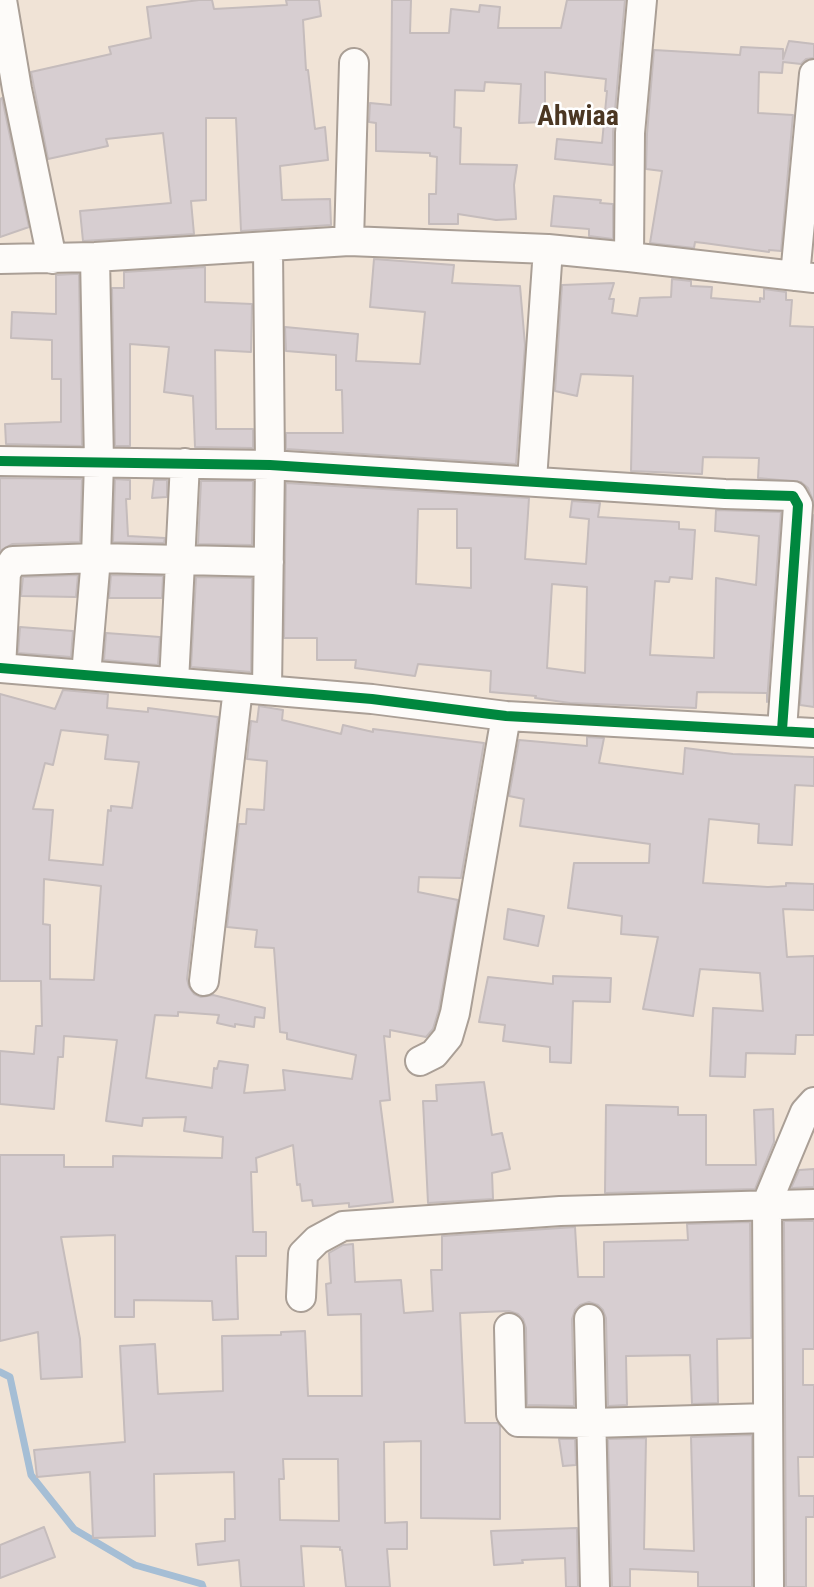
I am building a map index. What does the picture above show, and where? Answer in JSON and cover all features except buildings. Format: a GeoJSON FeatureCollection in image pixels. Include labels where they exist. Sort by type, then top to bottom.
{"type":"FeatureCollection","features":[{"type":"Feature","properties":{"kind":"street"},"geometry":{"type":"LineString","coordinates":[[2,0],[17,89],[52,259]]}},
{"type":"Feature","properties":{"kind":"street"},"geometry":{"type":"LineString","coordinates":[[629,257],[630,133],[642,0]]}},
{"type":"Feature","properties":{"kind":"street"},"geometry":{"type":"LineString","coordinates":[[349,241],[354,62]]}},
{"type":"Feature","properties":{"kind":"street"},"geometry":{"type":"LineString","coordinates":[[0,259],[95,257],[349,241],[548,249],[805,277],[814,74]]}},
{"type":"Feature","properties":{"kind":"street"},"geometry":{"type":"LineString","coordinates":[[267,690],[270,465],[268,247]]}},
{"type":"Feature","properties":{"kind":"street"},"geometry":{"type":"LineString","coordinates":[[532,480],[548,249]]}},
{"type":"Feature","properties":{"kind":"street"},"geometry":{"type":"LineString","coordinates":[[86,675],[96,558],[99,463],[95,257]]}},
{"type":"Feature","properties":{"kind":"street"},"geometry":{"type":"LineString","coordinates":[[0,461],[270,465],[793,496],[798,505],[782,730]]}},
{"type":"Feature","properties":{"kind":"street"},"geometry":{"type":"LineString","coordinates":[[174,682],[185,463]]}},
{"type":"Feature","properties":{"kind":"street"},"geometry":{"type":"LineString","coordinates":[[269,562],[96,558],[13,561],[6,573],[0,668],[372,699],[506,716],[814,733]]}},
{"type":"Feature","properties":{"kind":"street"},"geometry":{"type":"LineString","coordinates":[[204,981],[238,688]]}},
{"type":"Feature","properties":{"kind":"street"},"geometry":{"type":"LineString","coordinates":[[420,1061],[434,1054],[448,1037],[455,1013],[506,716]]}},
{"type":"Feature","properties":{"kind":"street"},"geometry":{"type":"LineString","coordinates":[[769,1587],[767,1203],[805,1112],[814,1102]]}},
{"type":"Feature","properties":{"kind":"street"},"geometry":{"type":"LineString","coordinates":[[302,1297],[303,1254],[317,1240],[343,1226],[560,1210],[767,1203],[814,1204]]}},
{"type":"Feature","properties":{"kind":"street"},"geometry":{"type":"LineString","coordinates":[[589,1320],[595,1587]]}},
{"type":"Feature","properties":{"kind":"street"},"geometry":{"type":"LineString","coordinates":[[509,1328],[511,1414],[518,1422],[592,1423],[768,1418]]}},
{"type":"Feature","properties":{"kind":"waterway"},"geometry":{"type":"LineString","coordinates":[[0,1372],[10,1377],[31,1475],[74,1529],[135,1565],[202,1584],[203,1587]]}},
{"type":"Feature","properties":{"kind":"cycle path"},"geometry":{"type":"LineString","coordinates":[[0,461],[270,465],[793,496],[798,505],[782,730]]}},
{"type":"Feature","properties":{"kind":"cycle path"},"geometry":{"type":"LineString","coordinates":[[0,668],[372,699],[506,716],[814,733]]}},
{"type":"Feature","properties":{"kind":"district","name":"Ahwiaa"},"geometry":{"type":"Point","coordinates":[578,118]}}]}
